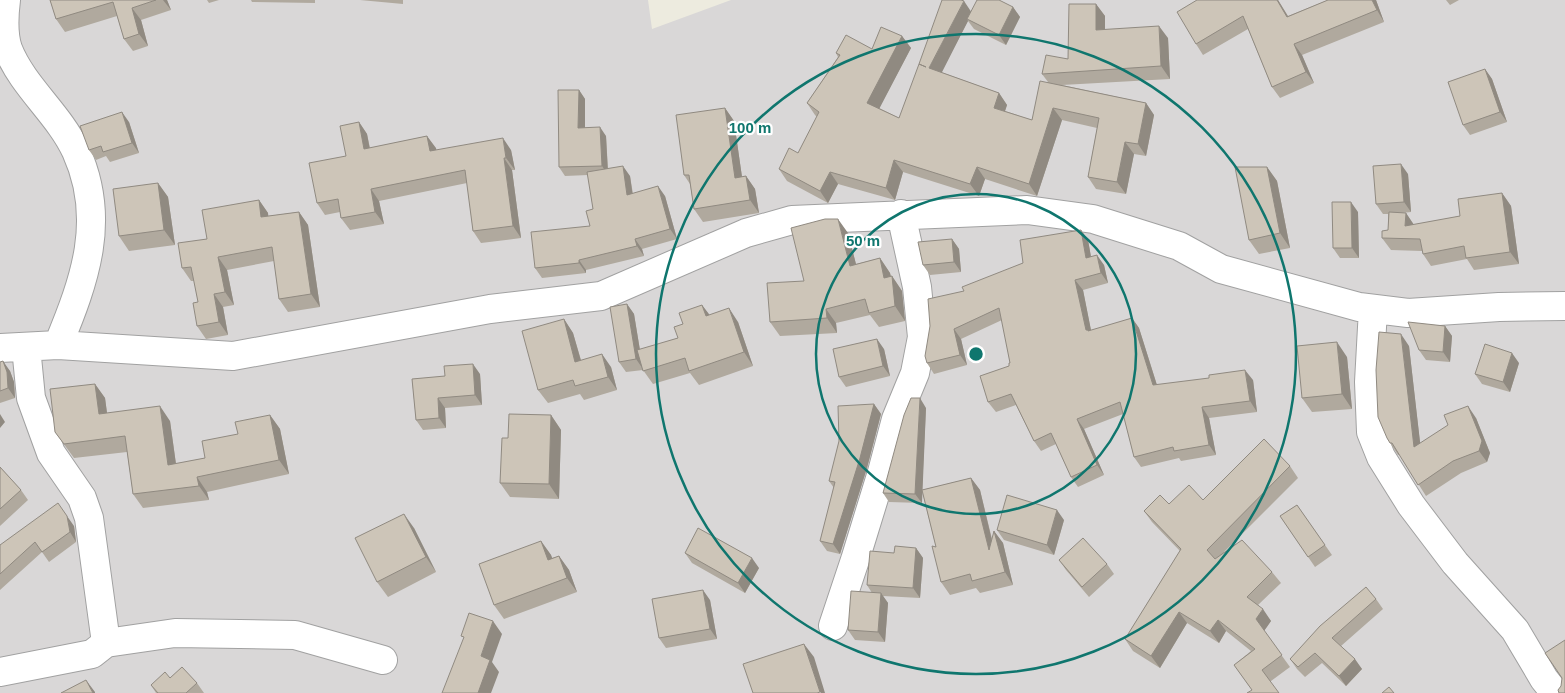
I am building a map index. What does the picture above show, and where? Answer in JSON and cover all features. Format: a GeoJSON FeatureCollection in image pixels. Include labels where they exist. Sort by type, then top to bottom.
{"type":"FeatureCollection","features":[{"type":"Feature","properties":{"kind":"street"},"geometry":{"type":"LineString","coordinates":[[6,0],[3,17],[8,48],[7,62],[20,70],[54,115],[75,150],[88,186],[92,220],[86,269],[58,345]]}},
{"type":"Feature","properties":{"kind":"street"},"geometry":{"type":"LineString","coordinates":[[106,643],[89,518],[82,498],[50,453],[13,348],[58,345],[233,356],[490,309],[602,296],[746,233],[792,220],[1027,210],[1093,219],[1179,246],[1221,269],[1358,308],[1408,313],[1499,307],[1565,306]]}},
{"type":"Feature","properties":{"kind":"street"},"geometry":{"type":"LineString","coordinates":[[833,626],[882,472],[896,419],[915,373],[922,337],[917,288],[901,214]]}},
{"type":"Feature","properties":{"kind":"street"},"geometry":{"type":"LineString","coordinates":[[1373,309],[1369,382],[1371,432],[1381,457],[1411,505],[1454,563],[1515,630],[1544,679],[1555,693]]}},
{"type":"Feature","properties":{"kind":"street"},"geometry":{"type":"LineString","coordinates":[[0,672],[92,654],[106,643],[175,633],[295,634],[383,660]]}},
{"type":"Feature","properties":{"kind":"shaded area"},"geometry":{"type":"Polygon","coordinates":[[[0,0],[648,0],[652,29],[731,0],[1565,0],[1565,693],[0,693],[0,0]]]}},
{"type":"Feature","properties":{"kind":"building"},"geometry":{"type":"Polygon","coordinates":[[[50,0],[156,0],[132,8],[139,34],[124,39],[113,2],[56,19],[50,0]]]}},
{"type":"Feature","properties":{"kind":"building"},"geometry":{"type":"Polygon","coordinates":[[[942,0],[964,1],[929,68],[999,93],[994,108],[1032,120],[1040,81],[1146,103],[1138,144],[1125,142],[1117,182],[1088,177],[1099,118],[1053,108],[1029,184],[977,167],[970,184],[894,160],[886,188],[830,172],[820,191],[779,169],[789,148],[798,153],[819,112],[807,103],[840,55],[836,53],[846,35],[872,49],[881,27],[902,36],[867,103],[899,118],[942,0]]]}},
{"type":"Feature","properties":{"kind":"building"},"geometry":{"type":"Polygon","coordinates":[[[977,0],[999,0],[1013,7],[999,35],[967,19],[977,0]]]}},
{"type":"Feature","properties":{"kind":"building"},"geometry":{"type":"Polygon","coordinates":[[[1197,0],[1277,0],[1287,17],[1328,0],[1372,0],[1377,10],[1294,44],[1306,72],[1272,87],[1243,16],[1196,44],[1177,12],[1197,0]]]}},
{"type":"Feature","properties":{"kind":"building"},"geometry":{"type":"Polygon","coordinates":[[[1069,4],[1096,4],[1096,30],[1159,26],[1161,66],[1042,74],[1046,55],[1068,59],[1069,4]]]}},
{"type":"Feature","properties":{"kind":"building"},"geometry":{"type":"Polygon","coordinates":[[[1485,69],[1500,112],[1463,125],[1448,82],[1485,69]]]}},
{"type":"Feature","properties":{"kind":"building"},"geometry":{"type":"Polygon","coordinates":[[[558,90],[579,90],[578,128],[600,127],[602,166],[559,167],[558,90]]]}},
{"type":"Feature","properties":{"kind":"building"},"geometry":{"type":"Polygon","coordinates":[[[725,108],[735,178],[746,176],[750,200],[694,209],[689,175],[684,175],[676,115],[725,108]]]}},
{"type":"Feature","properties":{"kind":"building"},"geometry":{"type":"Polygon","coordinates":[[[122,112],[132,143],[103,152],[101,146],[89,150],[80,126],[122,112]]]}},
{"type":"Feature","properties":{"kind":"building"},"geometry":{"type":"Polygon","coordinates":[[[359,122],[364,149],[427,136],[430,151],[503,138],[513,226],[473,231],[465,170],[371,189],[375,212],[341,218],[338,199],[317,203],[309,163],[346,156],[340,126],[359,122]]]}},
{"type":"Feature","properties":{"kind":"building"},"geometry":{"type":"Polygon","coordinates":[[[1401,164],[1404,202],[1376,204],[1373,166],[1401,164]]]}},
{"type":"Feature","properties":{"kind":"building"},"geometry":{"type":"Polygon","coordinates":[[[623,166],[627,195],[658,186],[670,229],[635,239],[637,246],[579,260],[579,263],[535,268],[531,232],[590,226],[586,211],[593,209],[587,172],[623,166]]]}},
{"type":"Feature","properties":{"kind":"building"},"geometry":{"type":"Polygon","coordinates":[[[1235,167],[1267,167],[1280,233],[1249,240],[1235,167]]]}},
{"type":"Feature","properties":{"kind":"building"},"geometry":{"type":"Polygon","coordinates":[[[158,183],[164,230],[119,236],[113,189],[158,183]]]}},
{"type":"Feature","properties":{"kind":"building"},"geometry":{"type":"Polygon","coordinates":[[[1502,193],[1510,252],[1466,258],[1464,246],[1423,254],[1420,239],[1382,238],[1382,231],[1388,230],[1389,212],[1406,213],[1405,226],[1460,216],[1458,199],[1502,193]]]}},
{"type":"Feature","properties":{"kind":"building"},"geometry":{"type":"Polygon","coordinates":[[[259,200],[261,217],[299,212],[311,294],[279,299],[272,247],[218,257],[225,292],[214,294],[219,322],[197,326],[193,303],[198,302],[191,267],[182,268],[178,243],[207,239],[202,210],[259,200]]]}},
{"type":"Feature","properties":{"kind":"building"},"geometry":{"type":"Polygon","coordinates":[[[1332,202],[1351,202],[1352,248],[1333,248],[1332,202]]]}},
{"type":"Feature","properties":{"kind":"building"},"geometry":{"type":"Polygon","coordinates":[[[825,219],[838,219],[850,266],[880,258],[884,278],[892,276],[895,306],[869,313],[865,299],[826,309],[827,318],[770,322],[767,283],[804,281],[791,228],[825,219]]]}},
{"type":"Feature","properties":{"kind":"building"},"geometry":{"type":"Polygon","coordinates":[[[1081,230],[1086,258],[1097,255],[1101,273],[1075,280],[1086,330],[1132,318],[1153,385],[1209,378],[1209,375],[1245,370],[1250,401],[1202,407],[1209,445],[1174,451],[1173,447],[1134,457],[1120,402],[1077,419],[1097,465],[1071,477],[1051,433],[1034,441],[1011,394],[988,402],[980,376],[1009,366],[1010,363],[999,308],[954,329],[960,355],[927,363],[925,356],[930,326],[928,299],[964,291],[962,287],[1023,263],[1020,240],[1081,230]]]}},
{"type":"Feature","properties":{"kind":"building"},"geometry":{"type":"Polygon","coordinates":[[[952,239],[954,262],[923,265],[918,242],[952,239]]]}},
{"type":"Feature","properties":{"kind":"building"},"geometry":{"type":"Polygon","coordinates":[[[627,304],[636,359],[619,362],[610,307],[627,304]]]}},
{"type":"Feature","properties":{"kind":"building"},"geometry":{"type":"Polygon","coordinates":[[[702,305],[706,316],[729,308],[744,352],[689,371],[685,358],[643,371],[637,350],[678,338],[674,327],[683,324],[679,313],[702,305]]]}},
{"type":"Feature","properties":{"kind":"building"},"geometry":{"type":"Polygon","coordinates":[[[564,319],[575,362],[602,354],[608,377],[575,386],[573,380],[538,390],[522,331],[564,319]]]}},
{"type":"Feature","properties":{"kind":"building"},"geometry":{"type":"Polygon","coordinates":[[[1408,322],[1445,326],[1443,352],[1419,350],[1408,322]]]}},
{"type":"Feature","properties":{"kind":"building"},"geometry":{"type":"Polygon","coordinates":[[[1379,332],[1401,334],[1414,447],[1448,425],[1444,415],[1468,406],[1482,441],[1479,451],[1453,461],[1418,485],[1387,438],[1378,417],[1376,370],[1379,332]]]}},
{"type":"Feature","properties":{"kind":"building"},"geometry":{"type":"Polygon","coordinates":[[[877,339],[883,366],[839,377],[833,349],[877,339]]]}},
{"type":"Feature","properties":{"kind":"building"},"geometry":{"type":"Polygon","coordinates":[[[1337,342],[1342,394],[1302,398],[1297,346],[1337,342]]]}},
{"type":"Feature","properties":{"kind":"building"},"geometry":{"type":"Polygon","coordinates":[[[1485,344],[1512,353],[1503,382],[1475,374],[1485,344]]]}},
{"type":"Feature","properties":{"kind":"building"},"geometry":{"type":"Polygon","coordinates":[[[3,361],[7,372],[8,388],[0,391],[0,362],[3,361]]]}},
{"type":"Feature","properties":{"kind":"building"},"geometry":{"type":"Polygon","coordinates":[[[473,364],[475,395],[438,398],[439,418],[416,420],[412,379],[445,376],[444,366],[473,364]]]}},
{"type":"Feature","properties":{"kind":"building"},"geometry":{"type":"Polygon","coordinates":[[[95,384],[99,414],[160,406],[168,465],[205,458],[202,441],[238,434],[235,422],[270,415],[279,460],[197,477],[199,486],[133,494],[125,436],[64,444],[55,432],[50,389],[95,384]]]}},
{"type":"Feature","properties":{"kind":"building"},"geometry":{"type":"Polygon","coordinates":[[[911,398],[920,398],[915,494],[883,493],[904,415],[911,398]]]}},
{"type":"Feature","properties":{"kind":"building"},"geometry":{"type":"Polygon","coordinates":[[[874,404],[860,458],[833,544],[820,541],[835,482],[829,481],[839,441],[838,406],[874,404]]]}},
{"type":"Feature","properties":{"kind":"building"},"geometry":{"type":"Polygon","coordinates":[[[509,414],[551,415],[549,484],[500,483],[502,438],[508,438],[509,414]]]}},
{"type":"Feature","properties":{"kind":"building"},"geometry":{"type":"Polygon","coordinates":[[[1264,439],[1290,466],[1207,550],[1215,559],[1242,540],[1272,572],[1247,597],[1263,609],[1256,619],[1282,655],[1262,670],[1279,693],[1247,693],[1252,690],[1234,665],[1255,649],[1218,620],[1210,631],[1179,612],[1151,656],[1125,639],[1181,549],[1144,511],[1160,495],[1169,504],[1189,485],[1203,500],[1264,439]]]}},
{"type":"Feature","properties":{"kind":"building"},"geometry":{"type":"Polygon","coordinates":[[[0,467],[21,490],[0,509],[0,467]]]}},
{"type":"Feature","properties":{"kind":"building"},"geometry":{"type":"Polygon","coordinates":[[[971,478],[989,550],[994,531],[1005,572],[972,581],[970,574],[941,582],[932,546],[936,547],[922,490],[971,478]]]}},
{"type":"Feature","properties":{"kind":"building"},"geometry":{"type":"Polygon","coordinates":[[[1007,495],[1057,510],[1047,545],[997,530],[1007,495]]]}},
{"type":"Feature","properties":{"kind":"building"},"geometry":{"type":"Polygon","coordinates":[[[58,503],[67,516],[70,532],[42,552],[35,542],[0,574],[0,545],[58,503]]]}},
{"type":"Feature","properties":{"kind":"building"},"geometry":{"type":"Polygon","coordinates":[[[1297,505],[1325,545],[1308,557],[1280,516],[1297,505]]]}},
{"type":"Feature","properties":{"kind":"building"},"geometry":{"type":"Polygon","coordinates":[[[404,514],[426,557],[377,582],[355,538],[404,514]]]}},
{"type":"Feature","properties":{"kind":"building"},"geometry":{"type":"Polygon","coordinates":[[[698,528],[752,558],[738,583],[685,553],[698,528]]]}},
{"type":"Feature","properties":{"kind":"building"},"geometry":{"type":"Polygon","coordinates":[[[1083,538],[1107,564],[1082,587],[1059,560],[1083,538]]]}},
{"type":"Feature","properties":{"kind":"building"},"geometry":{"type":"Polygon","coordinates":[[[541,541],[548,560],[559,556],[567,578],[494,605],[479,564],[541,541]]]}},
{"type":"Feature","properties":{"kind":"building"},"geometry":{"type":"Polygon","coordinates":[[[895,546],[916,548],[913,588],[867,585],[870,551],[894,553],[895,546]]]}},
{"type":"Feature","properties":{"kind":"building"},"geometry":{"type":"Polygon","coordinates":[[[1366,587],[1376,599],[1332,638],[1355,659],[1339,676],[1315,653],[1298,667],[1290,659],[1320,626],[1366,587]]]}},
{"type":"Feature","properties":{"kind":"building"},"geometry":{"type":"Polygon","coordinates":[[[703,590],[710,629],[659,638],[652,599],[703,590]]]}},
{"type":"Feature","properties":{"kind":"building"},"geometry":{"type":"Polygon","coordinates":[[[851,591],[881,593],[878,632],[848,630],[851,591]]]}},
{"type":"Feature","properties":{"kind":"building"},"geometry":{"type":"Polygon","coordinates":[[[469,613],[493,621],[481,656],[490,660],[478,693],[442,693],[464,637],[461,636],[469,613]]]}},
{"type":"Feature","properties":{"kind":"building"},"geometry":{"type":"Polygon","coordinates":[[[1565,640],[1565,693],[1559,693],[1558,690],[1561,686],[1562,678],[1545,653],[1565,640]]]}},
{"type":"Feature","properties":{"kind":"building"},"geometry":{"type":"Polygon","coordinates":[[[804,644],[820,692],[753,693],[743,664],[804,644]]]}},
{"type":"Feature","properties":{"kind":"building"},"geometry":{"type":"Polygon","coordinates":[[[182,667],[197,683],[186,693],[158,693],[151,685],[165,672],[170,678],[182,667]]]}},
{"type":"Feature","properties":{"kind":"building"},"geometry":{"type":"Polygon","coordinates":[[[86,680],[93,693],[61,693],[86,680]]]}},
{"type":"Feature","properties":{"kind":"building"},"geometry":{"type":"Polygon","coordinates":[[[1389,687],[1394,693],[1382,693],[1389,687]]]}}]}
